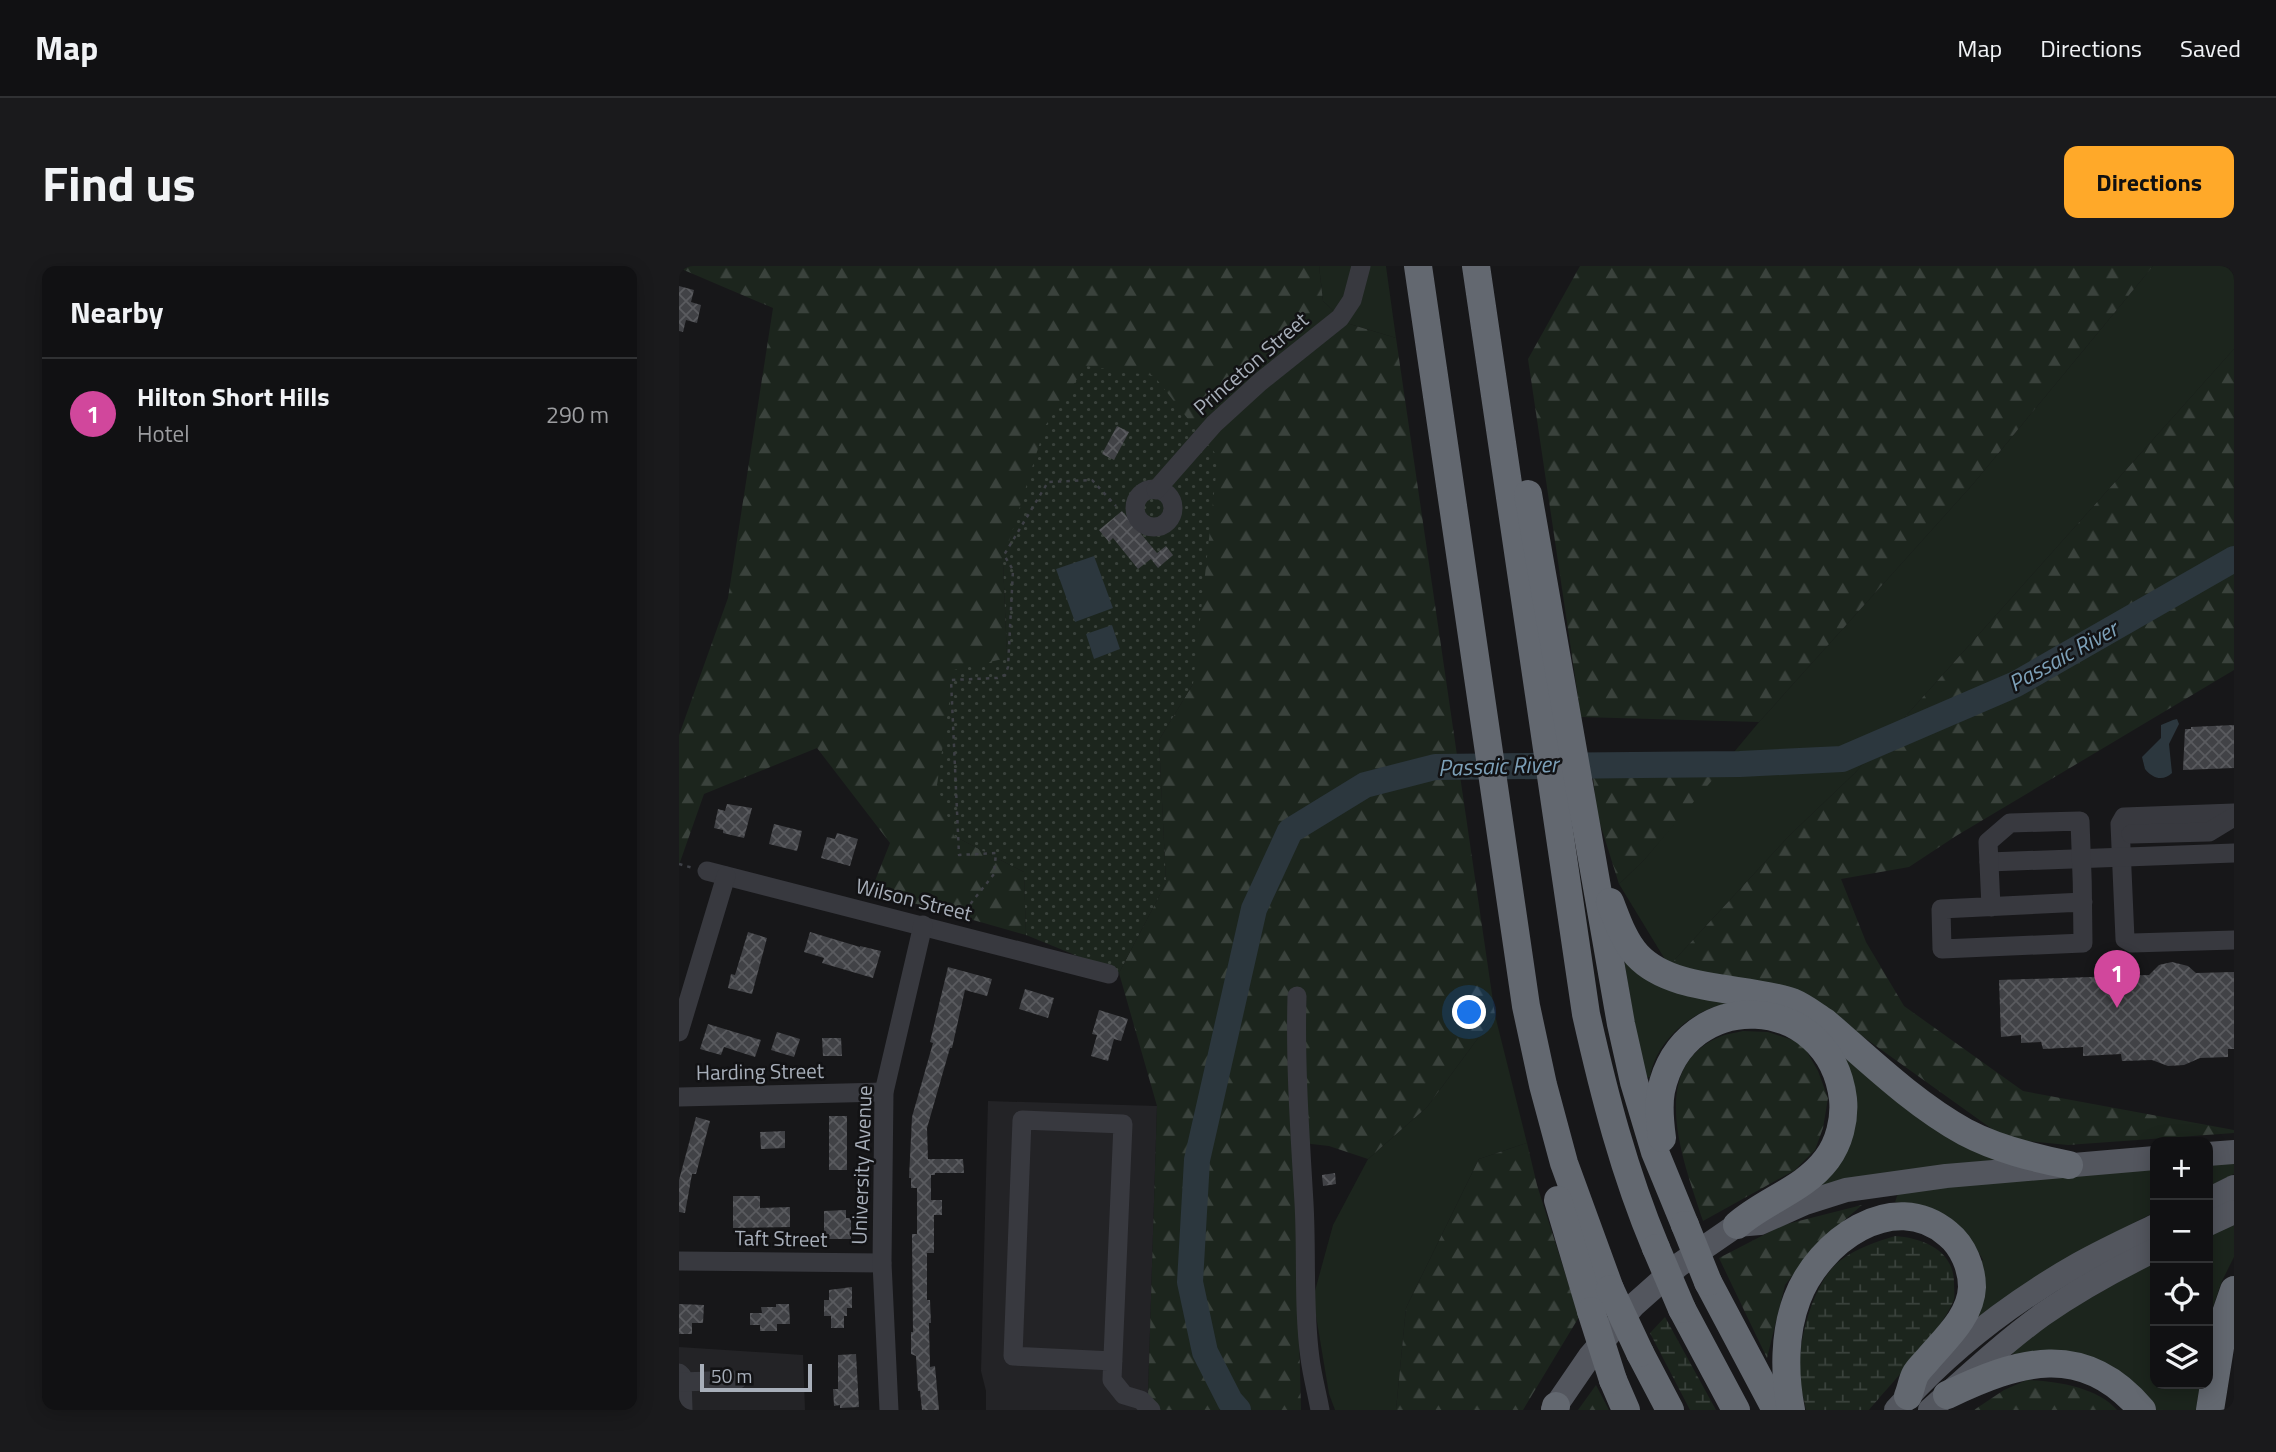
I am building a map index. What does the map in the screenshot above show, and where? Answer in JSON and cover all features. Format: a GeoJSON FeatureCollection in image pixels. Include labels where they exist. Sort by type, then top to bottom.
{"type":"FeatureCollection","features":[{"type":"Feature","properties":{"kind":"highway"},"geometry":{"type":"LineString","coordinates":[[1418,266],[1526,1006],[1564,1163],[1609,1289],[1670,1410]]}},
{"type":"Feature","properties":{"kind":"highway"},"geometry":{"type":"LineString","coordinates":[[1476,266],[1496,400],[1565,786],[1586,1014],[1626,1169],[1682,1309],[1736,1410]]}},
{"type":"Feature","properties":{"kind":"highway"},"geometry":{"type":"LineString","coordinates":[[1565,786],[1622,933],[1647,965],[1672,977],[1769,996],[1804,1008],[1825,1022],[1941,1118],[1995,1145],[2069,1165]]}},
{"type":"Feature","properties":{"kind":"highway"},"geometry":{"type":"LineString","coordinates":[[1594,861],[1611,973],[1635,1082],[1655,1152],[1708,1282],[1776,1410]]}},
{"type":"Feature","properties":{"kind":"highway"},"geometry":{"type":"LineString","coordinates":[[1672,1189],[1659,1115],[1660,1093],[1674,1057],[1696,1031],[1720,1019],[1753,1014],[1790,1022],[1816,1040],[1833,1064],[1841,1086],[1843,1106],[1838,1139],[1828,1159],[1816,1172],[1800,1185],[1754,1210],[1738,1225]]}},
{"type":"Feature","properties":{"kind":"highway"},"geometry":{"type":"LineString","coordinates":[[1564,1163],[1556,1195],[1613,1380],[1626,1410]]}},
{"type":"Feature","properties":{"kind":"highway"},"geometry":{"type":"LineString","coordinates":[[1791,1410],[1787,1341],[1789,1322],[1802,1286],[1821,1258],[1845,1237],[1862,1226],[1900,1216],[1920,1218],[1933,1223],[1951,1237],[1965,1257],[1972,1285],[1961,1319],[1916,1373],[1920,1403],[2007,1369],[2047,1363],[2067,1364],[2100,1376],[2117,1386],[2143,1410]]}},
{"type":"Feature","properties":{"kind":"highway"},"geometry":{"type":"LineString","coordinates":[[2210,1410],[2225,1316],[2234,1290]]}},
{"type":"Feature","properties":{"kind":"main road"},"geometry":{"type":"LineString","coordinates":[[2213,1154],[2234,1152]]}},
{"type":"Feature","properties":{"kind":"main road"},"geometry":{"type":"LineString","coordinates":[[1554,1409],[1590,1356],[1634,1305],[1679,1265],[1738,1225],[1760,1223],[1805,1203],[1846,1190],[1946,1177],[2150,1158]]}},
{"type":"Feature","properties":{"kind":"main road"},"geometry":{"type":"LineString","coordinates":[[2213,1198],[2234,1187]]}},
{"type":"Feature","properties":{"kind":"main road"},"geometry":{"type":"LineString","coordinates":[[2213,1222],[2234,1212]]}},
{"type":"Feature","properties":{"kind":"main road"},"geometry":{"type":"LineString","coordinates":[[1920,1403],[1984,1328],[2078,1265],[2150,1229]]}},
{"type":"Feature","properties":{"kind":"main road"},"geometry":{"type":"LineString","coordinates":[[1920,1403],[2075,1293],[2150,1253]]}},
{"type":"Feature","properties":{"kind":"street","name":"Princeton Street"},"geometry":{"type":"LineString","coordinates":[[1156,490],[1214,424],[1260,382],[1340,318],[1352,300],[1361,266]]}},
{"type":"Feature","properties":{"kind":"street"},"geometry":{"type":"LineString","coordinates":[[2131,834],[2209,832],[2234,815]]}},
{"type":"Feature","properties":{"kind":"street"},"geometry":{"type":"LineString","coordinates":[[2234,815],[2124,817],[2120,824],[2125,939],[2132,943],[2234,940]]}},
{"type":"Feature","properties":{"kind":"street"},"geometry":{"type":"LineString","coordinates":[[1991,907],[1988,842],[2010,823],[2080,821],[2082,858],[2083,902],[2083,943],[1942,949],[1941,909],[1991,907],[2083,902]]}},
{"type":"Feature","properties":{"kind":"street"},"geometry":{"type":"LineString","coordinates":[[2209,832],[2234,851]]}},
{"type":"Feature","properties":{"kind":"street"},"geometry":{"type":"LineString","coordinates":[[1989,862],[2234,851]]}},
{"type":"Feature","properties":{"kind":"street","name":"Wilson Street"},"geometry":{"type":"LineString","coordinates":[[710,872],[1109,974]]}},
{"type":"Feature","properties":{"kind":"street"},"geometry":{"type":"LineString","coordinates":[[679,1032],[710,872]]}},
{"type":"Feature","properties":{"kind":"street","name":"University Avenue"},"geometry":{"type":"LineString","coordinates":[[889,1410],[882,1263],[884,1092],[923,925]]}},
{"type":"Feature","properties":{"kind":"street"},"geometry":{"type":"LineString","coordinates":[[1297,996],[1298,1124],[1304,1205],[1305,1290],[1310,1358],[1320,1410]]}},
{"type":"Feature","properties":{"kind":"street","name":"Harding Street"},"geometry":{"type":"LineString","coordinates":[[679,1097],[884,1092]]}},
{"type":"Feature","properties":{"kind":"street"},"geometry":{"type":"LineString","coordinates":[[1113,1361],[1013,1356],[1022,1120],[1123,1124],[1113,1361],[1112,1380],[1124,1395],[1141,1400],[1151,1410]]}},
{"type":"Feature","properties":{"kind":"street","name":"Taft Street"},"geometry":{"type":"LineString","coordinates":[[679,1261],[882,1263]]}},
{"type":"Feature","properties":{"kind":"street"},"geometry":{"type":"LineString","coordinates":[[683,1410],[681,1378],[737,1380]]}},
{"type":"Feature","properties":{"kind":"path"},"geometry":{"type":"LineString","coordinates":[[955,933],[958,920],[994,874],[996,853],[960,855],[951,680],[997,678],[1005,675],[1008,667],[1013,570],[1005,555],[1048,482],[1092,480],[1116,506]]}},
{"type":"Feature","properties":{"kind":"path"},"geometry":{"type":"LineString","coordinates":[[680,864],[710,872]]}},
{"type":"Feature","properties":{"kind":"shaded area"},"geometry":{"type":"Polygon","coordinates":[[[1094,556],[1113,608],[1075,622],[1056,569],[1094,556]]]}},
{"type":"Feature","properties":{"kind":"shaded area"},"geometry":{"type":"Polygon","coordinates":[[[1112,625],[1120,649],[1094,659],[1086,634],[1112,625]]]}},
{"type":"Feature","properties":{"kind":"shaded area"},"geometry":{"type":"Polygon","coordinates":[[[2177,719],[2179,724],[2169,744],[2172,773],[2158,778],[2145,769],[2142,757],[2161,738],[2161,725],[2177,719]]]}},
{"type":"Feature","properties":{"kind":"shaded area"},"geometry":{"type":"Polygon","coordinates":[[[988,1101],[1157,1106],[1148,1395],[1155,1410],[986,1410],[986,1391],[981,1371],[988,1101]]]}},
{"type":"Feature","properties":{"kind":"shaded area"},"geometry":{"type":"Polygon","coordinates":[[[679,1347],[803,1355],[805,1410],[679,1410],[679,1347]]]}},
{"type":"Feature","properties":{"kind":"green space"},"geometry":{"type":"Polygon","coordinates":[[[679,266],[1319,266],[1323,301],[1346,323],[1396,338],[1495,1015],[1427,1107],[1368,1159],[1329,1146],[1294,1142],[1301,1410],[1155,1410],[1148,1395],[1157,1106],[1119,973],[1166,883],[1159,740],[1193,684],[1003,561],[1007,658],[954,836],[1024,872],[1026,935],[871,891],[890,843],[817,748],[704,794],[679,865],[679,735],[728,598],[773,308],[679,266]]]}},
{"type":"Feature","properties":{"kind":"green space"},"geometry":{"type":"Polygon","coordinates":[[[1319,266],[1386,266],[1396,338],[1346,323],[1323,301],[1319,266]]]}},
{"type":"Feature","properties":{"kind":"green space"},"geometry":{"type":"Polygon","coordinates":[[[1580,266],[2153,266],[1973,484],[1759,722],[1581,717],[1528,359],[1580,266]]]}},
{"type":"Feature","properties":{"kind":"green space"},"geometry":{"type":"Polygon","coordinates":[[[2153,266],[2234,266],[2234,349],[1855,773],[1789,836],[1669,966],[1619,884],[1644,860],[1759,722],[1973,484],[2153,266]]]}},
{"type":"Feature","properties":{"kind":"green space"},"geometry":{"type":"Polygon","coordinates":[[[2234,349],[2234,670],[1956,836],[1909,867],[1841,879],[1866,942],[1904,1006],[2023,1091],[2234,1130],[2234,1133],[2068,1145],[2006,1139],[1809,998],[1669,966],[1789,836],[1855,773],[2234,349]]]}},
{"type":"Feature","properties":{"kind":"green space"},"geometry":{"type":"Polygon","coordinates":[[[1086,366],[1154,376],[1218,457],[1193,684],[1159,740],[1166,883],[1119,973],[1026,935],[1024,872],[954,836],[937,785],[954,670],[1007,658],[1003,561],[1045,426],[1086,366]]]}},
{"type":"Feature","properties":{"kind":"green space"},"geometry":{"type":"Polygon","coordinates":[[[1720,771],[1644,860],[1619,884],[1597,814],[1593,777],[1720,771]]]}},
{"type":"Feature","properties":{"kind":"green space"},"geometry":{"type":"Polygon","coordinates":[[[1622,948],[1741,1003],[1714,1007],[1681,1026],[1664,1044],[1650,1077],[1646,1078],[1641,1061],[1622,948]]]}},
{"type":"Feature","properties":{"kind":"green space"},"geometry":{"type":"Polygon","coordinates":[[[1495,1015],[1527,1143],[1479,1159],[1406,1308],[1396,1410],[1335,1410],[1329,1394],[1313,1298],[1333,1225],[1368,1159],[1427,1107],[1495,1015]]]}},
{"type":"Feature","properties":{"kind":"green space"},"geometry":{"type":"Polygon","coordinates":[[[1743,1031],[1768,1032],[1802,1043],[1818,1071],[1828,1098],[1823,1128],[1815,1150],[1795,1170],[1703,1221],[1681,1148],[1676,1096],[1682,1073],[1695,1053],[1717,1038],[1743,1031]]]}},
{"type":"Feature","properties":{"kind":"green space"},"geometry":{"type":"Polygon","coordinates":[[[1839,1053],[1998,1160],[1816,1188],[1832,1170],[1839,1053]]]}},
{"type":"Feature","properties":{"kind":"green space"},"geometry":{"type":"Polygon","coordinates":[[[1527,1143],[1537,1185],[1579,1317],[1523,1410],[1396,1410],[1406,1308],[1479,1159],[1527,1143]]]}},
{"type":"Feature","properties":{"kind":"green space"},"geometry":{"type":"Polygon","coordinates":[[[2234,1163],[2234,1174],[2213,1184],[2213,1165],[2234,1163]]]}},
{"type":"Feature","properties":{"kind":"green space"},"geometry":{"type":"Polygon","coordinates":[[[2150,1169],[2150,1215],[2093,1244],[1968,1329],[1978,1263],[1983,1260],[1967,1235],[1948,1218],[1924,1207],[1895,1202],[1899,1190],[2150,1169]]]}},
{"type":"Feature","properties":{"kind":"green space"},"geometry":{"type":"Polygon","coordinates":[[[1862,1205],[1817,1244],[1785,1285],[1767,1358],[1719,1258],[1783,1225],[1862,1205]]]}},
{"type":"Feature","properties":{"kind":"green space"},"geometry":{"type":"Polygon","coordinates":[[[2234,1223],[2234,1257],[2213,1307],[2213,1263],[2213,1234],[2234,1223]]]}},
{"type":"Feature","properties":{"kind":"green space"},"geometry":{"type":"Polygon","coordinates":[[[1895,1236],[1926,1243],[1943,1254],[1949,1262],[1953,1272],[1954,1299],[1949,1311],[1929,1340],[1869,1410],[1806,1410],[1799,1378],[1800,1355],[1816,1294],[1831,1269],[1841,1260],[1860,1249],[1895,1236]]]}},
{"type":"Feature","properties":{"kind":"green space"},"geometry":{"type":"Polygon","coordinates":[[[2150,1264],[2150,1389],[2199,1389],[2196,1410],[2153,1410],[2014,1356],[2012,1351],[2054,1319],[2150,1264]]]}},
{"type":"Feature","properties":{"kind":"green space"},"geometry":{"type":"Polygon","coordinates":[[[1665,1317],[1716,1410],[1690,1410],[1650,1333],[1665,1317]]]}},
{"type":"Feature","properties":{"kind":"green space"},"geometry":{"type":"Polygon","coordinates":[[[2027,1380],[2063,1384],[2087,1391],[2109,1402],[2117,1410],[1974,1410],[2004,1390],[2027,1380]]]}},
{"type":"Feature","properties":{"kind":"green space"},"geometry":{"type":"Polygon","coordinates":[[[1596,1385],[1609,1410],[1578,1410],[1596,1385]]]}},
{"type":"Feature","properties":{"kind":"building"},"geometry":{"type":"Polygon","coordinates":[[[679,286],[694,290],[691,302],[701,305],[697,323],[686,320],[683,332],[679,331],[679,286]]]}},
{"type":"Feature","properties":{"kind":"building"},"geometry":{"type":"Polygon","coordinates":[[[1117,426],[1129,432],[1114,460],[1102,454],[1117,426]]]}},
{"type":"Feature","properties":{"kind":"building"},"geometry":{"type":"Polygon","coordinates":[[[1122,511],[1157,553],[1166,546],[1173,555],[1158,568],[1151,559],[1138,569],[1113,538],[1109,542],[1099,530],[1122,511]]]}},
{"type":"Feature","properties":{"kind":"building"},"geometry":{"type":"Polygon","coordinates":[[[2234,725],[2234,768],[2183,770],[2185,729],[2234,725]]]}},
{"type":"Feature","properties":{"kind":"building"},"geometry":{"type":"Polygon","coordinates":[[[727,804],[752,808],[744,838],[714,828],[718,809],[725,811],[727,804]]]}},
{"type":"Feature","properties":{"kind":"building"},"geometry":{"type":"Polygon","coordinates":[[[774,824],[802,831],[797,851],[769,844],[774,824]]]}},
{"type":"Feature","properties":{"kind":"building"},"geometry":{"type":"Polygon","coordinates":[[[837,833],[858,839],[850,866],[821,858],[827,837],[835,839],[837,833]]]}},
{"type":"Feature","properties":{"kind":"building"},"geometry":{"type":"Polygon","coordinates":[[[748,932],[767,938],[752,994],[728,988],[731,974],[735,975],[748,932]]]}},
{"type":"Feature","properties":{"kind":"building"},"geometry":{"type":"Polygon","coordinates":[[[810,932],[881,951],[873,978],[822,963],[824,958],[804,952],[810,932]]]}},
{"type":"Feature","properties":{"kind":"building"},"geometry":{"type":"Polygon","coordinates":[[[2172,962],[2188,966],[2196,973],[2234,972],[2234,1049],[2228,1049],[2228,1057],[2200,1058],[2184,1065],[2168,1066],[2152,1060],[2122,1061],[2121,1054],[2083,1056],[2083,1047],[2043,1049],[2041,1042],[2021,1043],[2021,1035],[2001,1037],[1999,980],[2149,975],[2159,965],[2172,962]]]}},
{"type":"Feature","properties":{"kind":"building"},"geometry":{"type":"Polygon","coordinates":[[[948,967],[992,979],[987,996],[965,990],[952,1048],[927,1128],[928,1159],[963,1159],[964,1173],[931,1175],[931,1200],[942,1200],[942,1215],[934,1215],[934,1253],[927,1253],[927,1300],[930,1300],[931,1323],[930,1367],[935,1366],[939,1410],[922,1410],[916,1356],[911,1354],[912,1234],[917,1234],[917,1188],[911,1188],[909,1178],[912,1117],[933,1043],[930,1042],[948,967]]]}},
{"type":"Feature","properties":{"kind":"building"},"geometry":{"type":"Polygon","coordinates":[[[1025,989],[1054,998],[1048,1018],[1019,1009],[1025,989]]]}},
{"type":"Feature","properties":{"kind":"building"},"geometry":{"type":"Polygon","coordinates":[[[1099,1010],[1128,1019],[1121,1041],[1114,1039],[1108,1061],[1091,1056],[1097,1035],[1092,1034],[1099,1010]]]}},
{"type":"Feature","properties":{"kind":"building"},"geometry":{"type":"Polygon","coordinates":[[[708,1024],[761,1040],[755,1057],[724,1047],[721,1055],[700,1049],[708,1024]]]}},
{"type":"Feature","properties":{"kind":"building"},"geometry":{"type":"Polygon","coordinates":[[[777,1032],[800,1039],[794,1057],[771,1050],[777,1032]]]}},
{"type":"Feature","properties":{"kind":"building"},"geometry":{"type":"Polygon","coordinates":[[[822,1038],[841,1038],[842,1056],[823,1056],[822,1038]]]}},
{"type":"Feature","properties":{"kind":"building"},"geometry":{"type":"Polygon","coordinates":[[[829,1116],[847,1116],[847,1170],[829,1170],[829,1116]]]}},
{"type":"Feature","properties":{"kind":"building"},"geometry":{"type":"Polygon","coordinates":[[[696,1117],[710,1121],[696,1174],[692,1174],[685,1213],[679,1212],[679,1180],[696,1117]]]}},
{"type":"Feature","properties":{"kind":"building"},"geometry":{"type":"Polygon","coordinates":[[[785,1131],[785,1148],[761,1149],[760,1132],[785,1131]]]}},
{"type":"Feature","properties":{"kind":"building"},"geometry":{"type":"Polygon","coordinates":[[[1335,1173],[1336,1184],[1323,1186],[1322,1175],[1335,1173]]]}},
{"type":"Feature","properties":{"kind":"building"},"geometry":{"type":"Polygon","coordinates":[[[733,1196],[760,1196],[760,1208],[790,1207],[790,1227],[733,1228],[733,1196]]]}},
{"type":"Feature","properties":{"kind":"building"},"geometry":{"type":"Polygon","coordinates":[[[846,1210],[846,1218],[851,1218],[851,1239],[824,1239],[824,1211],[846,1210]]]}},
{"type":"Feature","properties":{"kind":"building"},"geometry":{"type":"Polygon","coordinates":[[[852,1287],[852,1308],[847,1308],[844,1328],[831,1328],[831,1316],[824,1316],[824,1300],[829,1300],[829,1290],[852,1287]]]}},
{"type":"Feature","properties":{"kind":"building"},"geometry":{"type":"Polygon","coordinates":[[[679,1304],[704,1305],[703,1323],[692,1323],[692,1334],[679,1334],[679,1304]]]}},
{"type":"Feature","properties":{"kind":"building"},"geometry":{"type":"Polygon","coordinates":[[[776,1304],[789,1304],[790,1324],[777,1324],[777,1331],[760,1331],[760,1325],[750,1325],[750,1313],[762,1313],[761,1307],[776,1307],[776,1304]]]}},
{"type":"Feature","properties":{"kind":"building"},"geometry":{"type":"Polygon","coordinates":[[[856,1354],[859,1407],[834,1406],[833,1389],[838,1389],[838,1355],[856,1354]]]}},
{"type":"Feature","properties":{"kind":"waterway","name":"Passaic River"},"geometry":{"type":"LineString","coordinates":[[1238,1410],[1230,1401],[1205,1352],[1190,1282],[1197,1160],[1254,909],[1290,831],[1365,785],[1435,767],[1740,764],[1842,759],[2016,684],[2234,559]]}},
{"type":"Feature","properties":{"kind":"place","name":"Hilton Short Hills"},"geometry":{"type":"Point","coordinates":[2117,1008]}}]}
